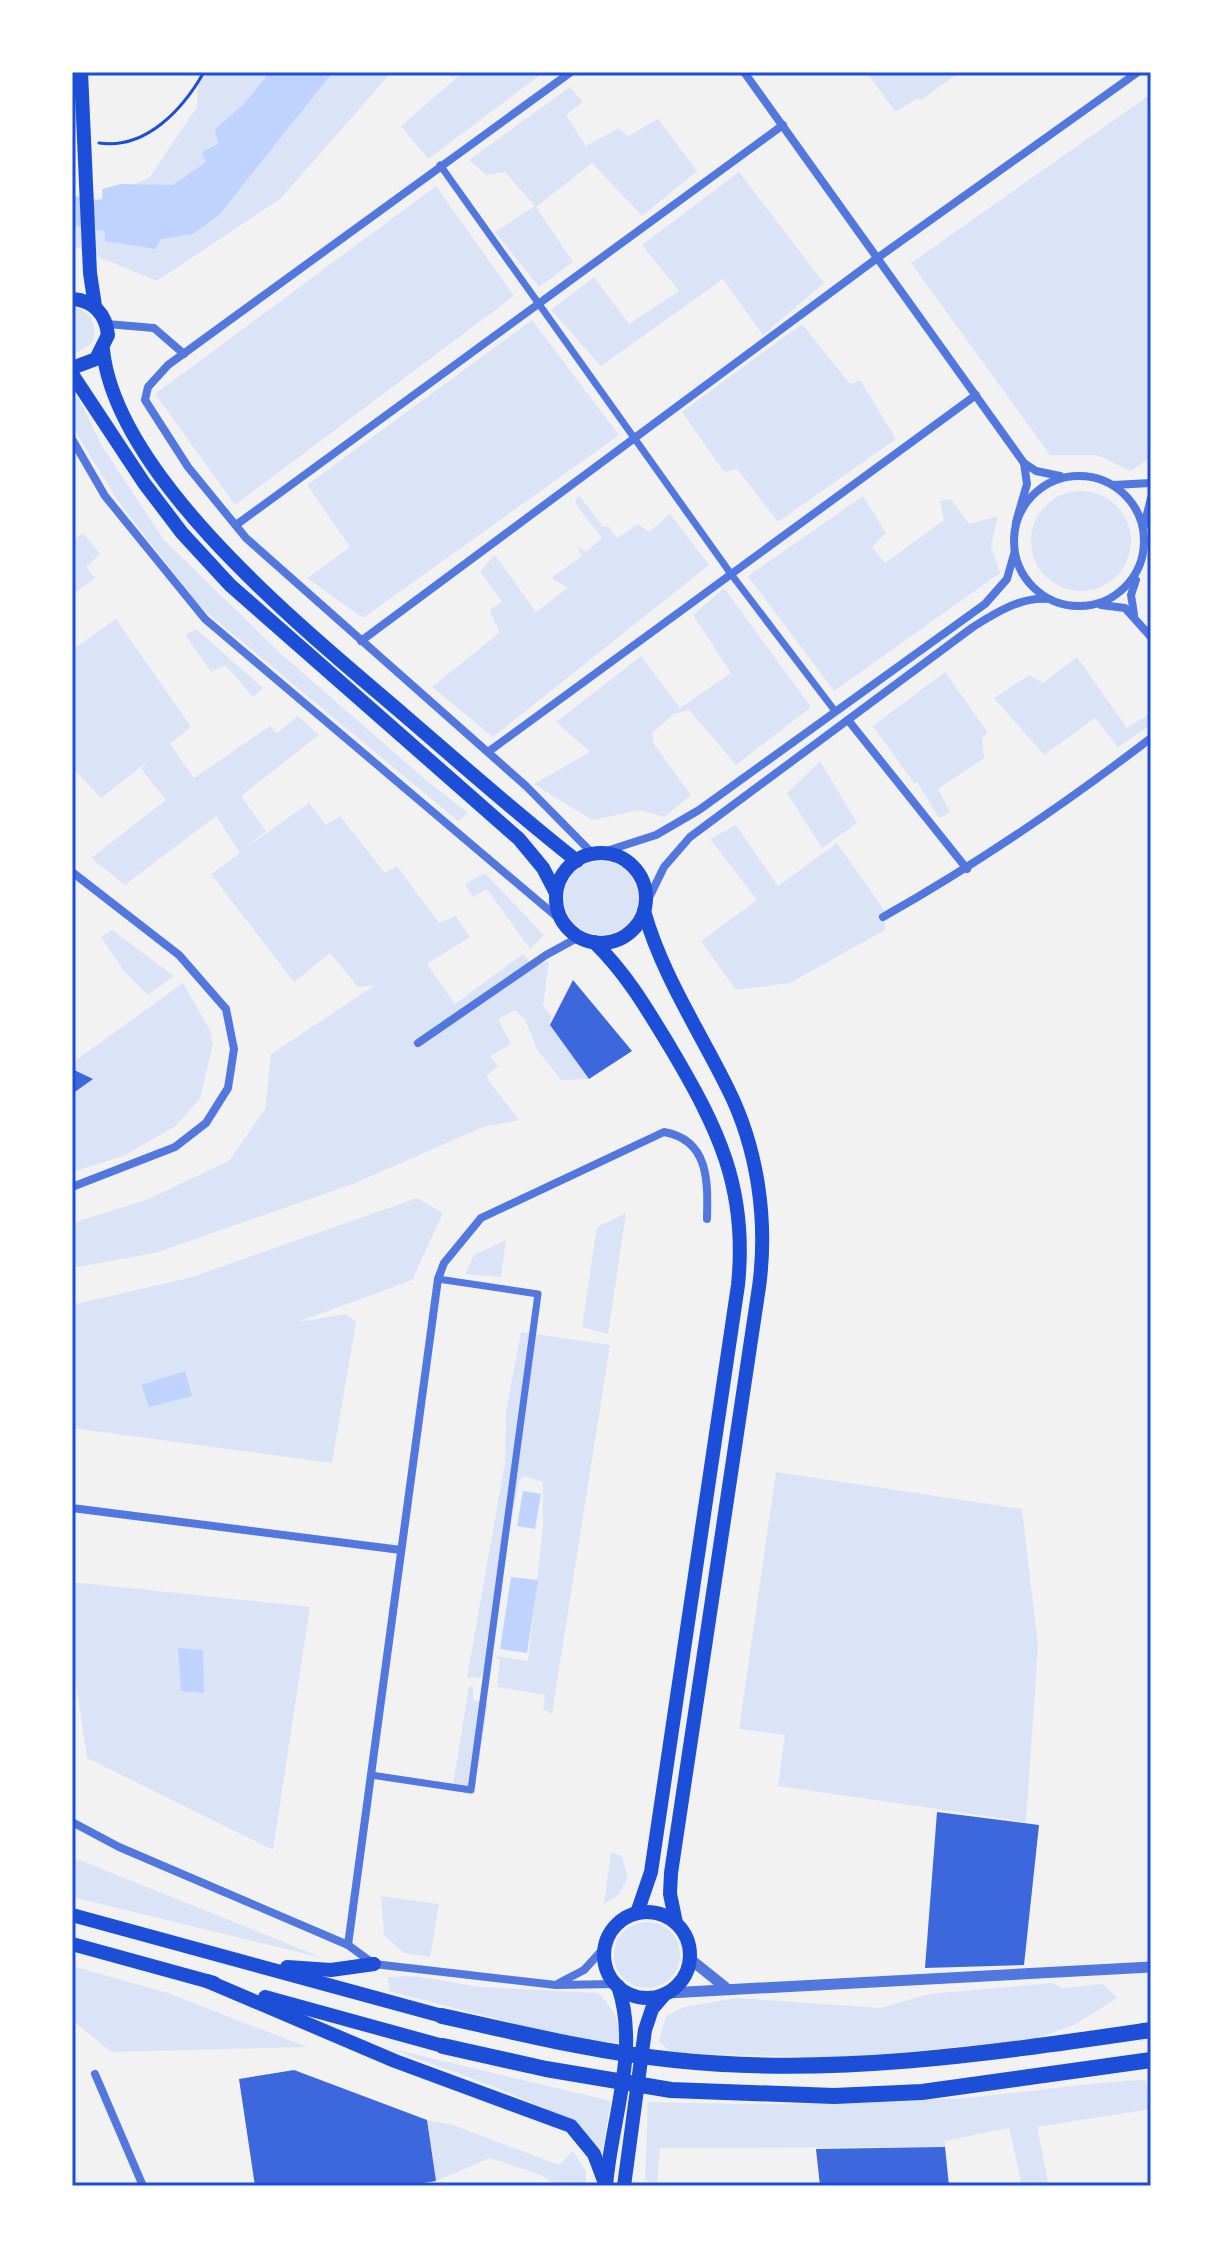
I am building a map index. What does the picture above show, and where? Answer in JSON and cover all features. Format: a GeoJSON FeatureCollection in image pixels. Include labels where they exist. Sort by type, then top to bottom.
{"type":"FeatureCollection","features":[{"type":"Feature","properties":{"kind":"highway"},"geometry":{"type":"LineString","coordinates":[[442,2016],[590,2048],[676,2060],[892,2064],[1148,2030]]}},
{"type":"Feature","properties":{"kind":"highway"},"geometry":{"type":"LineString","coordinates":[[443,2046],[587,2077],[671,2090],[834,2096],[922,2092],[1151,2060]]}},
{"type":"Feature","properties":{"kind":"main road"},"geometry":{"type":"LineString","coordinates":[[82,77],[89,257],[95,306],[107,324],[103,350],[110,382],[133,432],[161,475],[221,549],[277,605],[577,861]]}},
{"type":"Feature","properties":{"kind":"main road"},"geometry":{"type":"LineString","coordinates":[[72,299],[95,306]]}},
{"type":"Feature","properties":{"kind":"main road"},"geometry":{"type":"LineString","coordinates":[[103,350],[91,363],[72,371],[144,483],[204,558],[259,613],[519,839],[543,868],[556,893],[563,922],[579,937],[594,942],[610,942],[625,936],[637,925],[645,908]]}},
{"type":"Feature","properties":{"kind":"main road"},"geometry":{"type":"LineString","coordinates":[[556,893],[562,876],[577,861],[595,854],[616,856],[633,866],[643,882],[645,908],[664,965],[738,1112],[756,1173],[762,1228],[757,1303],[671,1873],[671,1904],[676,1923],[689,1943],[690,1959],[683,1978],[652,2009],[645,2030],[624,2186]]}},
{"type":"Feature","properties":{"kind":"main road"},"geometry":{"type":"LineString","coordinates":[[594,942],[636,991],[710,1116],[730,1167],[741,1228],[738,1285],[651,1872],[637,1913]]}},
{"type":"Feature","properties":{"kind":"main road"},"geometry":{"type":"LineString","coordinates":[[606,2186],[627,2047],[626,2013],[617,1985],[607,1970],[605,1947],[616,1925],[637,1913],[661,1914],[676,1923]]}},
{"type":"Feature","properties":{"kind":"main road"},"geometry":{"type":"LineString","coordinates":[[72,1915],[442,2016]]}},
{"type":"Feature","properties":{"kind":"main road"},"geometry":{"type":"LineString","coordinates":[[72,1944],[443,2046]]}},
{"type":"Feature","properties":{"kind":"main road"},"geometry":{"type":"LineString","coordinates":[[255,1965],[331,1970],[374,1964]]}},
{"type":"Feature","properties":{"kind":"main road"},"geometry":{"type":"LineString","coordinates":[[207,1981],[395,2061],[571,2126],[594,2154],[606,2186]]}},
{"type":"Feature","properties":{"kind":"main road"},"geometry":{"type":"LineString","coordinates":[[617,1985],[641,1997],[667,1993]]}},
{"type":"Feature","properties":{"kind":"street"},"geometry":{"type":"LineString","coordinates":[[571,72],[168,365],[148,387],[147,408],[236,525],[291,581],[488,752],[595,854],[631,845],[681,821],[985,604],[1007,579],[1014,554],[1016,522],[1027,484],[1024,463]]}},
{"type":"Feature","properties":{"kind":"street"},"geometry":{"type":"LineString","coordinates":[[744,72],[1024,463],[1042,473],[1086,476],[1112,485],[1151,483]]}},
{"type":"Feature","properties":{"kind":"street"},"geometry":{"type":"LineString","coordinates":[[361,641],[876,259],[1138,72]]}},
{"type":"Feature","properties":{"kind":"street"},"geometry":{"type":"LineString","coordinates":[[236,525],[783,125]]}},
{"type":"Feature","properties":{"kind":"street"},"geometry":{"type":"LineString","coordinates":[[440,165],[731,574],[835,711]]}},
{"type":"Feature","properties":{"kind":"street"},"geometry":{"type":"LineString","coordinates":[[107,324],[154,328],[184,354]]}},
{"type":"Feature","properties":{"kind":"street"},"geometry":{"type":"LineString","coordinates":[[488,752],[976,395]]}},
{"type":"Feature","properties":{"kind":"street"},"geometry":{"type":"LineString","coordinates":[[72,439],[113,507],[205,619],[563,922]]}},
{"type":"Feature","properties":{"kind":"street"},"geometry":{"type":"LineString","coordinates":[[1016,522],[1032,495],[1049,483],[1067,477]]}},
{"type":"Feature","properties":{"kind":"street"},"geometry":{"type":"LineString","coordinates":[[1112,485],[1132,503],[1144,531]]}},
{"type":"Feature","properties":{"kind":"street"},"geometry":{"type":"LineString","coordinates":[[1134,614],[1131,595],[1143,551],[1151,498]]}},
{"type":"Feature","properties":{"kind":"street"},"geometry":{"type":"LineString","coordinates":[[1014,554],[1027,584],[1049,599]]}},
{"type":"Feature","properties":{"kind":"street"},"geometry":{"type":"LineString","coordinates":[[1094,605],[1118,593],[1137,570]]}},
{"type":"Feature","properties":{"kind":"street"},"geometry":{"type":"LineString","coordinates":[[645,908],[664,867],[690,837],[993,615],[1031,599],[1049,599],[1075,606],[1125,608],[1134,614],[1151,637]]}},
{"type":"Feature","properties":{"kind":"street"},"geometry":{"type":"LineString","coordinates":[[848,720],[967,869]]}},
{"type":"Feature","properties":{"kind":"street"},"geometry":{"type":"LineString","coordinates":[[883,917],[967,869],[1089,786],[1151,738]]}},
{"type":"Feature","properties":{"kind":"street"},"geometry":{"type":"LineString","coordinates":[[72,872],[179,955],[226,1009],[234,1049],[228,1088],[206,1123],[175,1147],[72,1187]]}},
{"type":"Feature","properties":{"kind":"street"},"geometry":{"type":"LineString","coordinates":[[418,1043],[546,955],[579,937]]}},
{"type":"Feature","properties":{"kind":"street"},"geometry":{"type":"LineString","coordinates":[[348,1945],[438,1279],[444,1263],[481,1218],[664,1132],[682,1135],[694,1145],[705,1174],[707,1219]]}},
{"type":"Feature","properties":{"kind":"street"},"geometry":{"type":"LineString","coordinates":[[371,1775],[471,1790],[538,1294],[438,1279]]}},
{"type":"Feature","properties":{"kind":"street"},"geometry":{"type":"LineString","coordinates":[[72,1508],[401,1550]]}},
{"type":"Feature","properties":{"kind":"street"},"geometry":{"type":"LineString","coordinates":[[72,1822],[119,1847],[348,1945],[374,1964],[556,1985],[617,1985]]}},
{"type":"Feature","properties":{"kind":"street"},"geometry":{"type":"LineString","coordinates":[[556,1985],[584,1970],[605,1947]]}},
{"type":"Feature","properties":{"kind":"street"},"geometry":{"type":"LineString","coordinates":[[690,1959],[726,1987]]}},
{"type":"Feature","properties":{"kind":"street"},"geometry":{"type":"LineString","coordinates":[[667,1993],[726,1987],[1151,1967]]}},
{"type":"Feature","properties":{"kind":"street"},"geometry":{"type":"LineString","coordinates":[[95,2074],[143,2186]]}},
{"type":"Feature","properties":{"kind":"path"},"geometry":{"type":"LineString","coordinates":[[87,139],[120,144],[153,129],[182,106],[204,72]]}},
{"type":"Feature","properties":{"kind":"shaded area"},"geometry":{"type":"Polygon","coordinates":[[[199,72],[392,72],[280,199],[157,281],[72,246],[72,210],[149,178],[197,107],[199,72]]]}},
{"type":"Feature","properties":{"kind":"shaded area"},"geometry":{"type":"Polygon","coordinates":[[[463,72],[544,72],[428,159],[401,126],[463,72]]]}},
{"type":"Feature","properties":{"kind":"shaded area"},"geometry":{"type":"Polygon","coordinates":[[[866,72],[960,72],[921,100],[918,98],[896,112],[866,72]]]}},
{"type":"Feature","properties":{"kind":"shaded area"},"geometry":{"type":"Polygon","coordinates":[[[570,87],[583,102],[566,115],[586,146],[619,128],[628,136],[658,119],[697,171],[642,216],[592,163],[536,207],[573,262],[539,287],[495,232],[535,206],[505,172],[486,175],[469,160],[570,87]]]}},
{"type":"Feature","properties":{"kind":"shaded area"},"geometry":{"type":"Polygon","coordinates":[[[1151,94],[1151,457],[1131,471],[1097,455],[1050,455],[911,263],[1151,94]]]}},
{"type":"Feature","properties":{"kind":"shaded area"},"geometry":{"type":"Polygon","coordinates":[[[739,172],[824,283],[763,335],[723,279],[601,366],[551,310],[594,277],[629,324],[679,291],[642,245],[739,172]]]}},
{"type":"Feature","properties":{"kind":"shaded area"},"geometry":{"type":"Polygon","coordinates":[[[436,186],[514,296],[235,505],[155,394],[436,186]]]}},
{"type":"Feature","properties":{"kind":"shaded area"},"geometry":{"type":"Polygon","coordinates":[[[73,307],[89,315],[95,330],[92,343],[73,355],[73,307]]]}},
{"type":"Feature","properties":{"kind":"shaded area"},"geometry":{"type":"Polygon","coordinates":[[[532,320],[619,435],[363,618],[307,578],[350,547],[307,485],[532,320]]]}},
{"type":"Feature","properties":{"kind":"shaded area"},"geometry":{"type":"Polygon","coordinates":[[[802,324],[850,384],[860,380],[896,439],[778,522],[737,469],[724,472],[682,412],[802,324]]]}},
{"type":"Feature","properties":{"kind":"shaded area"},"geometry":{"type":"Polygon","coordinates":[[[78,397],[102,446],[164,540],[280,653],[468,813],[458,821],[198,605],[116,498],[75,431],[72,402],[78,397]]]}},
{"type":"Feature","properties":{"kind":"shaded area"},"geometry":{"type":"Polygon","coordinates":[[[1081,491],[1109,499],[1123,513],[1131,541],[1123,569],[1109,583],[1081,591],[1053,583],[1039,569],[1031,541],[1039,513],[1053,499],[1081,491]]]}},
{"type":"Feature","properties":{"kind":"shaded area"},"geometry":{"type":"Polygon","coordinates":[[[579,495],[603,527],[608,526],[617,538],[638,524],[649,532],[670,514],[709,565],[493,737],[432,687],[500,632],[489,610],[502,602],[480,571],[495,555],[536,612],[568,588],[551,578],[582,556],[577,546],[586,552],[602,538],[577,506],[575,501],[579,495]]]}},
{"type":"Feature","properties":{"kind":"shaded area"},"geometry":{"type":"Polygon","coordinates":[[[863,496],[886,533],[872,547],[885,563],[944,520],[940,501],[951,499],[969,524],[998,516],[991,545],[1000,573],[834,691],[748,576],[863,496]]]}},
{"type":"Feature","properties":{"kind":"shaded area"},"geometry":{"type":"Polygon","coordinates":[[[83,533],[100,554],[86,567],[95,578],[72,595],[72,542],[83,533]]]}},
{"type":"Feature","properties":{"kind":"shaded area"},"geometry":{"type":"Polygon","coordinates":[[[724,588],[811,707],[736,765],[689,710],[674,714],[652,733],[654,744],[691,795],[664,817],[640,810],[592,820],[534,784],[590,752],[556,722],[641,656],[680,708],[731,673],[693,615],[724,588]]]}},
{"type":"Feature","properties":{"kind":"shaded area"},"geometry":{"type":"Polygon","coordinates":[[[116,619],[191,727],[170,744],[194,778],[270,726],[277,733],[298,716],[319,735],[241,796],[266,831],[244,849],[309,803],[326,825],[340,816],[385,873],[397,866],[439,923],[456,916],[470,937],[427,964],[455,1004],[523,954],[534,967],[549,961],[543,1006],[551,1015],[550,1025],[589,1079],[561,1080],[537,1049],[525,1020],[515,1010],[498,1019],[511,1044],[490,1056],[498,1066],[486,1077],[519,1120],[483,1127],[353,1184],[155,1253],[72,1268],[72,1223],[146,1200],[229,1161],[265,1109],[271,1054],[375,985],[358,987],[330,953],[294,982],[211,874],[240,853],[216,816],[125,885],[91,858],[166,800],[141,769],[147,762],[101,798],[72,767],[72,650],[116,619]]]}},
{"type":"Feature","properties":{"kind":"shaded area"},"geometry":{"type":"Polygon","coordinates":[[[196,629],[263,688],[253,697],[225,665],[211,672],[185,635],[196,629]]]}},
{"type":"Feature","properties":{"kind":"shaded area"},"geometry":{"type":"Polygon","coordinates":[[[1077,657],[1127,728],[1151,713],[1151,725],[1118,747],[1095,718],[1044,755],[994,698],[1029,675],[1043,683],[1077,657]]]}},
{"type":"Feature","properties":{"kind":"shaded area"},"geometry":{"type":"Polygon","coordinates":[[[945,672],[988,733],[982,738],[984,758],[938,789],[950,812],[939,818],[917,782],[914,783],[873,726],[945,672]]]}},
{"type":"Feature","properties":{"kind":"shaded area"},"geometry":{"type":"Polygon","coordinates":[[[820,761],[857,823],[822,848],[787,793],[820,761]]]}},
{"type":"Feature","properties":{"kind":"shaded area"},"geometry":{"type":"Polygon","coordinates":[[[736,825],[778,886],[837,843],[884,910],[885,930],[790,983],[736,990],[701,941],[757,900],[710,839],[736,825]]]}},
{"type":"Feature","properties":{"kind":"shaded area"},"geometry":{"type":"Polygon","coordinates":[[[594,861],[608,861],[622,867],[632,877],[638,898],[636,912],[622,929],[608,935],[594,935],[580,929],[570,919],[564,905],[564,891],[570,877],[580,867],[594,861]]]}},
{"type":"Feature","properties":{"kind":"shaded area"},"geometry":{"type":"Polygon","coordinates":[[[485,873],[544,935],[530,949],[487,889],[473,897],[465,884],[485,873]]]}},
{"type":"Feature","properties":{"kind":"shaded area"},"geometry":{"type":"Polygon","coordinates":[[[112,930],[174,976],[148,995],[124,971],[101,937],[112,930]]]}},
{"type":"Feature","properties":{"kind":"shaded area"},"geometry":{"type":"Polygon","coordinates":[[[183,983],[210,1030],[213,1044],[200,1099],[174,1127],[123,1156],[72,1172],[72,1094],[92,1079],[72,1069],[72,1063],[183,983]]]}},
{"type":"Feature","properties":{"kind":"shaded area"},"geometry":{"type":"Polygon","coordinates":[[[417,1198],[443,1213],[412,1280],[298,1322],[346,1314],[356,1322],[332,1463],[72,1428],[72,1305],[192,1277],[417,1198]]]}},
{"type":"Feature","properties":{"kind":"shaded area"},"geometry":{"type":"Polygon","coordinates":[[[626,1213],[608,1334],[582,1327],[597,1227],[626,1213]]]}},
{"type":"Feature","properties":{"kind":"shaded area"},"geometry":{"type":"Polygon","coordinates":[[[506,1240],[501,1277],[465,1274],[474,1255],[506,1240]]]}},
{"type":"Feature","properties":{"kind":"shaded area"},"geometry":{"type":"Polygon","coordinates":[[[521,1332],[610,1345],[552,1714],[543,1709],[545,1695],[497,1687],[500,1661],[495,1656],[528,1661],[543,1525],[543,1482],[524,1476],[519,1481],[485,1668],[480,1678],[467,1677],[505,1463],[506,1411],[521,1332]]]}},
{"type":"Feature","properties":{"kind":"shaded area"},"geometry":{"type":"Polygon","coordinates":[[[776,1472],[1022,1509],[1038,1646],[1026,1822],[778,1786],[785,1735],[739,1729],[776,1472]]]}},
{"type":"Feature","properties":{"kind":"shaded area"},"geometry":{"type":"Polygon","coordinates":[[[72,1582],[310,1607],[273,1850],[87,1758],[72,1657],[72,1582]]]}},
{"type":"Feature","properties":{"kind":"shaded area"},"geometry":{"type":"Polygon","coordinates":[[[469,1686],[473,1687],[473,1700],[488,1704],[474,1789],[453,1785],[469,1686]]]}},
{"type":"Feature","properties":{"kind":"shaded area"},"geometry":{"type":"Polygon","coordinates":[[[611,1852],[622,1856],[628,1878],[618,1895],[604,1904],[611,1852]]]}},
{"type":"Feature","properties":{"kind":"shaded area"},"geometry":{"type":"Polygon","coordinates":[[[72,1857],[323,1958],[72,1897],[72,1857]]]}},
{"type":"Feature","properties":{"kind":"shaded area"},"geometry":{"type":"Polygon","coordinates":[[[381,1896],[439,1904],[430,1957],[404,1953],[384,1935],[381,1896]]]}},
{"type":"Feature","properties":{"kind":"shaded area"},"geometry":{"type":"Polygon","coordinates":[[[640,1922],[654,1922],[666,1927],[675,1936],[680,1955],[678,1968],[671,1979],[654,1988],[640,1988],[628,1983],[619,1974],[614,1962],[614,1948],[619,1936],[628,1927],[640,1922]]]}},
{"type":"Feature","properties":{"kind":"shaded area"},"geometry":{"type":"Polygon","coordinates":[[[72,1966],[168,1993],[307,2047],[111,2052],[72,2020],[72,1966]]]}},
{"type":"Feature","properties":{"kind":"shaded area"},"geometry":{"type":"Polygon","coordinates":[[[415,1976],[481,1987],[597,1993],[615,2015],[621,2043],[575,2039],[389,1991],[388,1977],[415,1976]]]}},
{"type":"Feature","properties":{"kind":"shaded area"},"geometry":{"type":"Polygon","coordinates":[[[1053,1983],[1062,1988],[1103,1984],[1117,1998],[1074,2025],[1034,2039],[848,2058],[671,2053],[659,2041],[666,2016],[684,2007],[737,1998],[881,2008],[929,1994],[1053,1983]]]}},
{"type":"Feature","properties":{"kind":"shaded area"},"geometry":{"type":"Polygon","coordinates":[[[392,2049],[611,2101],[602,2151],[560,2118],[533,2104],[392,2049]]]}},
{"type":"Feature","properties":{"kind":"shaded area"},"geometry":{"type":"Polygon","coordinates":[[[1145,2080],[1151,2095],[1151,2109],[1037,2127],[1049,2186],[1022,2186],[1009,2128],[945,2141],[945,2147],[660,2148],[657,2183],[645,2180],[648,2102],[805,2104],[922,2100],[1145,2080]]]}},
{"type":"Feature","properties":{"kind":"shaded area"},"geometry":{"type":"Polygon","coordinates":[[[427,2120],[453,2125],[559,2165],[573,2151],[586,2171],[586,2186],[558,2186],[541,2175],[490,2158],[436,2181],[427,2120]]]}},
{"type":"Feature","properties":{"kind":"water"},"geometry":{"type":"Polygon","coordinates":[[[270,72],[333,72],[219,215],[193,234],[161,239],[155,249],[105,241],[102,189],[121,184],[173,185],[206,162],[202,152],[218,144],[215,129],[244,104],[270,72]]]}},
{"type":"Feature","properties":{"kind":"water"},"geometry":{"type":"Polygon","coordinates":[[[185,1371],[192,1396],[149,1407],[141,1385],[185,1371]]]}},
{"type":"Feature","properties":{"kind":"water"},"geometry":{"type":"Polygon","coordinates":[[[523,1491],[541,1494],[535,1529],[517,1526],[523,1491]]]}},
{"type":"Feature","properties":{"kind":"water"},"geometry":{"type":"Polygon","coordinates":[[[511,1577],[538,1580],[527,1653],[500,1649],[511,1577]]]}},
{"type":"Feature","properties":{"kind":"water"},"geometry":{"type":"Polygon","coordinates":[[[178,1648],[203,1650],[204,1693],[181,1691],[178,1648]]]}},
{"type":"Feature","properties":{"kind":"building"},"geometry":{"type":"Polygon","coordinates":[[[573,980],[632,1051],[589,1079],[550,1025],[573,980]]]}},
{"type":"Feature","properties":{"kind":"building"},"geometry":{"type":"Polygon","coordinates":[[[72,1069],[93,1079],[72,1094],[72,1069]]]}},
{"type":"Feature","properties":{"kind":"building"},"geometry":{"type":"Polygon","coordinates":[[[937,1812],[1039,1825],[1024,1965],[925,1968],[937,1812]]]}},
{"type":"Feature","properties":{"kind":"building"},"geometry":{"type":"Polygon","coordinates":[[[294,2070],[427,2120],[436,2181],[404,2186],[255,2186],[239,2079],[294,2070]]]}},
{"type":"Feature","properties":{"kind":"building"},"geometry":{"type":"Polygon","coordinates":[[[945,2147],[949,2186],[820,2186],[816,2149],[945,2147]]]}},
{"type":"Feature","properties":{"kind":"waterway"},"geometry":{"type":"LineString","coordinates":[[72,211],[145,222]]}}]}
